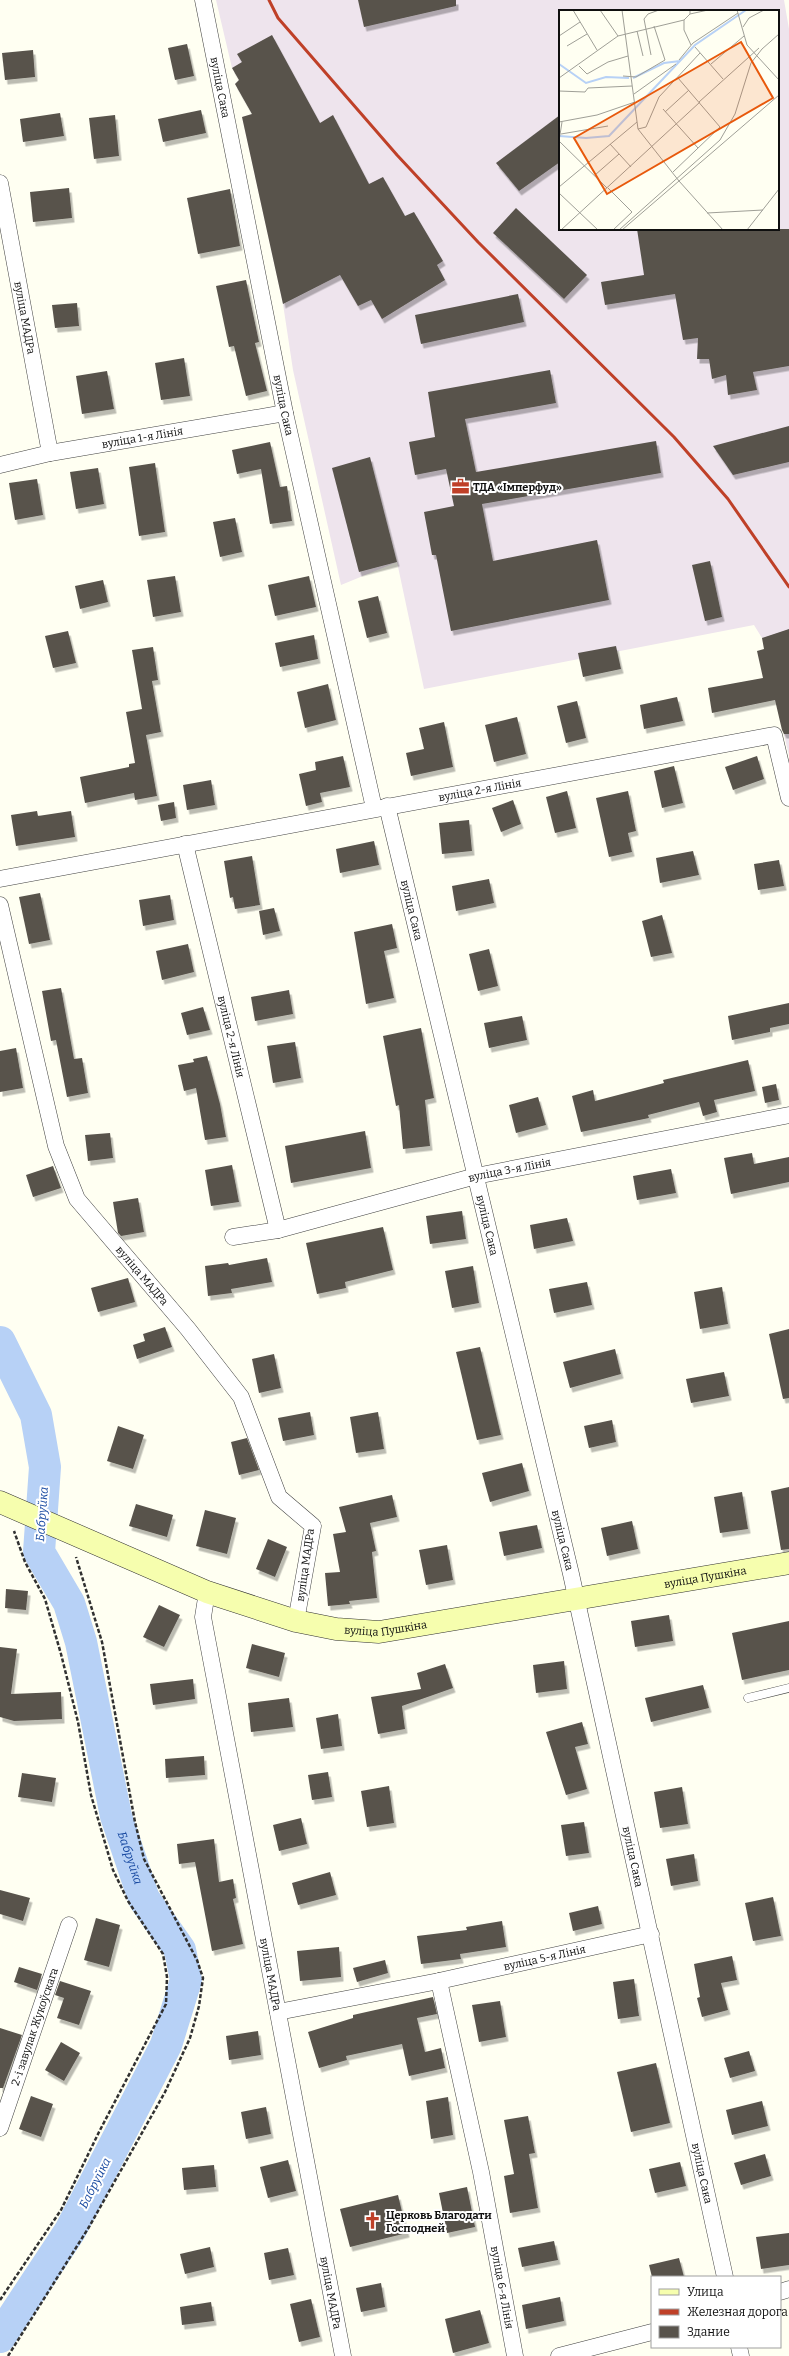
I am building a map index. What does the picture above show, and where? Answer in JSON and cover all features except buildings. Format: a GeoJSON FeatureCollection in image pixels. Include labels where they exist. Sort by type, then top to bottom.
{"type":"FeatureCollection","features":[{"type":"Feature","properties":{"kind":"main road","name":"вуліца Пушкіна"},"geometry":{"type":"LineString","coordinates":[[10,1513],[78,1548],[296,1621],[336,1629],[379,1632],[789,1563]]}},
{"type":"Feature","properties":{"kind":"street","name":"вуліца Сака"},"geometry":{"type":"LineString","coordinates":[[203,0],[286,413],[381,807],[476,1176],[576,1598],[651,1934],[724,2276]]}},
{"type":"Feature","properties":{"kind":"street","name":"вуліца МАДРа"},"geometry":{"type":"LineString","coordinates":[[0,183],[50,453]]}},
{"type":"Feature","properties":{"kind":"street","name":"вуліца 1-я Лінія"},"geometry":{"type":"LineString","coordinates":[[0,464],[50,453],[286,413]]}},
{"type":"Feature","properties":{"kind":"street","name":"вуліца 2-я Лінія"},"geometry":{"type":"LineString","coordinates":[[0,879],[774,735],[789,798]]}},
{"type":"Feature","properties":{"kind":"street","name":"вуліца 2-я Лінія"},"geometry":{"type":"LineString","coordinates":[[185,844],[278,1230]]}},
{"type":"Feature","properties":{"kind":"street","name":"вуліца МАДРа"},"geometry":{"type":"LineString","coordinates":[[0,905],[56,1146],[76,1199],[188,1329],[241,1397],[279,1497],[313,1526],[296,1621]]}},
{"type":"Feature","properties":{"kind":"street","name":"вуліца 3-я Лінія"},"geometry":{"type":"LineString","coordinates":[[233,1237],[278,1230],[476,1176],[789,1115]]}},
{"type":"Feature","properties":{"kind":"street","name":"вуліца МАДРа"},"geometry":{"type":"LineString","coordinates":[[207,1592],[203,1617],[343,2356]]}},
{"type":"Feature","properties":{"kind":"street","name":"2-і завулак Жукоўскага"},"geometry":{"type":"LineString","coordinates":[[0,2128],[69,1925]]}},
{"type":"Feature","properties":{"kind":"street","name":"вуліца 5-я Лінія"},"geometry":{"type":"LineString","coordinates":[[278,2012],[439,1980],[651,1934]]}},
{"type":"Feature","properties":{"kind":"street","name":"вуліца 6-я Лінія"},"geometry":{"type":"LineString","coordinates":[[439,1980],[481,2172],[515,2356]]}},
{"type":"Feature","properties":{"kind":"street"},"geometry":{"type":"LineString","coordinates":[[559,2356],[651,2332]]}},
{"type":"Feature","properties":{"kind":"lane"},"geometry":{"type":"LineString","coordinates":[[748,1698],[789,1688]]}},
{"type":"Feature","properties":{"kind":"path"},"geometry":{"type":"LineString","coordinates":[[0,2300],[61,2210],[99,2132],[166,2004],[167,1977],[163,1954],[128,1902],[113,1870],[91,1795],[78,1722],[55,1633],[45,1599],[25,1562],[10,1513]]}},
{"type":"Feature","properties":{"kind":"path"},"geometry":{"type":"LineString","coordinates":[[8,2356],[89,2227],[165,2092],[190,2038],[199,2006],[202,1978],[196,1960],[144,1859],[132,1806],[102,1642],[78,1548]]}},
{"type":"Feature","properties":{"kind":"shaded area"},"geometry":{"type":"Polygon","coordinates":[[[216,0],[784,0],[789,29],[789,756],[762,638],[754,625],[424,689],[397,562],[341,585],[293,370],[283,304],[242,117],[252,114],[235,84],[239,80],[232,68],[216,0]]]}},
{"type":"Feature","properties":{"kind":"waterway","name":"Бабруйка"},"geometry":{"type":"LineString","coordinates":[[0,1342],[36,1415],[45,1467],[39,1552],[69,1603],[81,1642],[116,1816],[144,1899],[180,1950],[186,1980],[166,2045],[70,2231],[0,2337]]}},
{"type":"Feature","properties":{"kind":"railway"},"geometry":{"type":"LineString","coordinates":[[269,0],[278,18],[397,155],[478,242],[674,437],[728,499],[789,587]]}},
{"type":"Feature","properties":{"kind":"place","name":"ТДА «Імперфуд»"},"geometry":{"type":"Point","coordinates":[460,487]}},
{"type":"Feature","properties":{"kind":"place","name":"Церковь Благодати Господней"},"geometry":{"type":"Point","coordinates":[373,2221]}}]}
